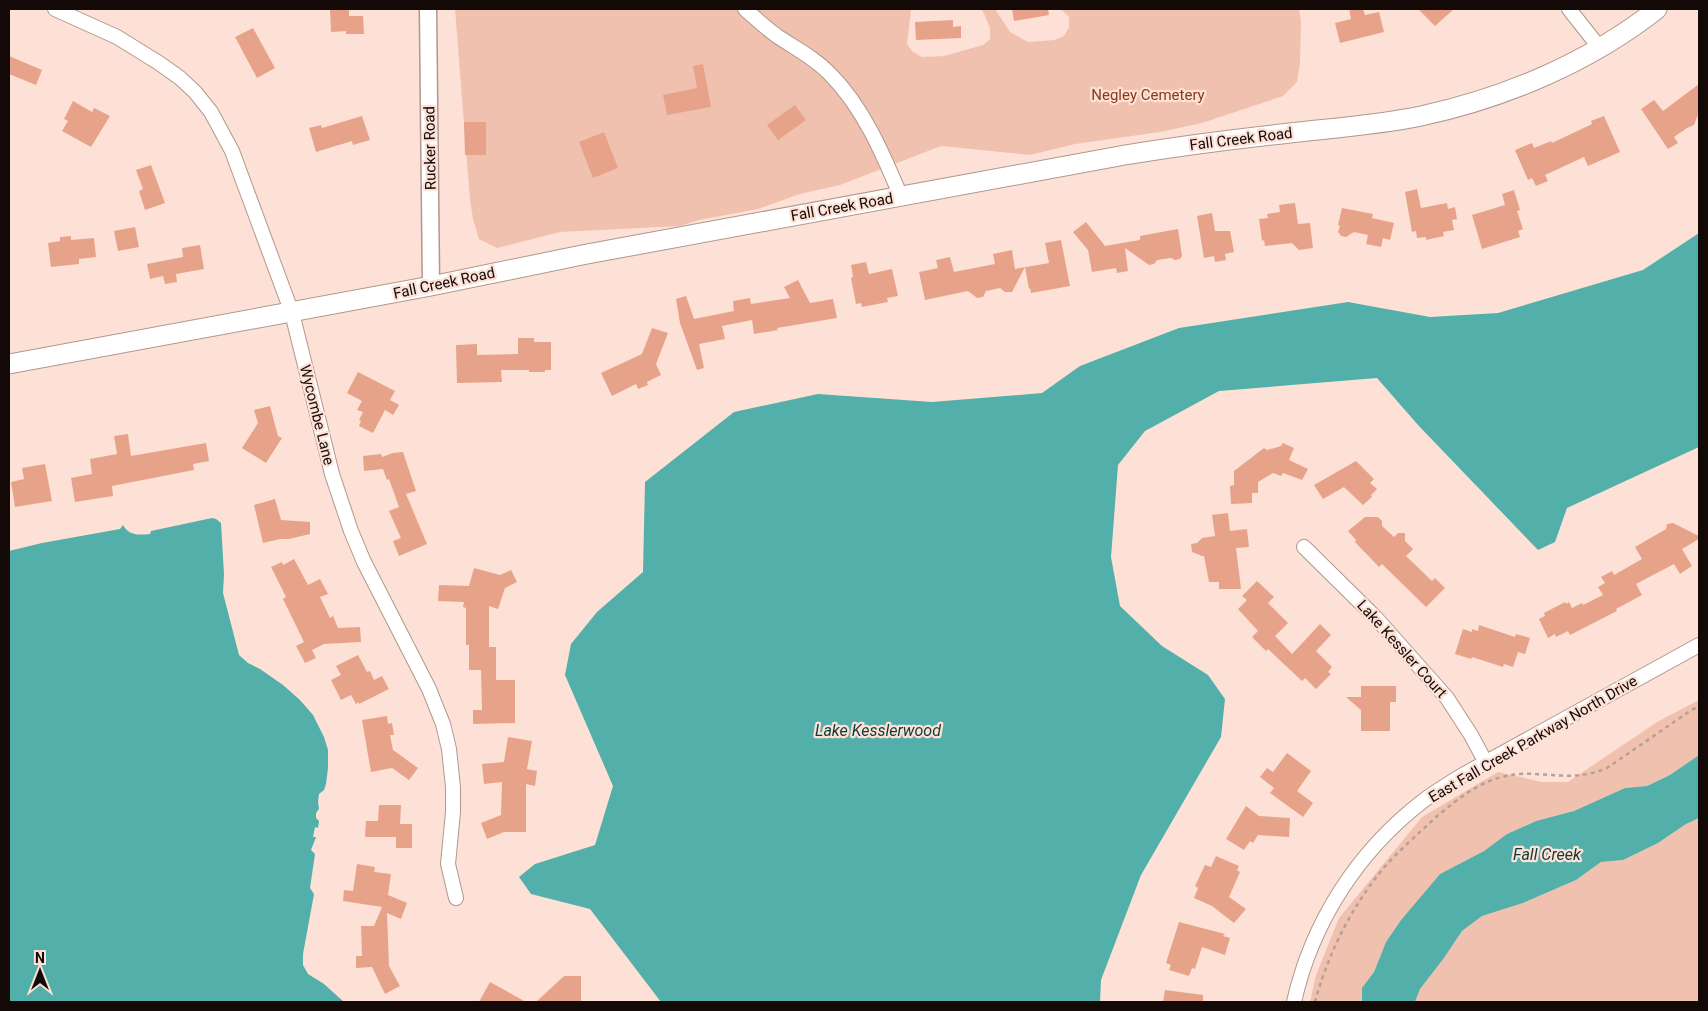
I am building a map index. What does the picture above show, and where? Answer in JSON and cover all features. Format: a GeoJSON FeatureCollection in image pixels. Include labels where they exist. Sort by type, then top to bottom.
{"type":"FeatureCollection","features":[{"type":"Feature","properties":{"kind":"main road","name":"Fall Creek Road"},"geometry":{"type":"LineString","coordinates":[[9,364],[292,313],[587,254],[1166,148],[1359,126],[1420,116],[1504,92],[1536,79],[1599,47],[1657,9]]}},
{"type":"Feature","properties":{"kind":"street","name":"Wycombe Lane"},"geometry":{"type":"LineString","coordinates":[[55,9],[117,37],[159,62],[186,84],[211,112],[232,151],[292,313],[332,474],[351,531],[366,568],[429,689],[442,724],[449,749],[453,787],[453,812],[448,864],[456,898]]}},
{"type":"Feature","properties":{"kind":"street","name":"Rucker Road"},"geometry":{"type":"LineString","coordinates":[[428,9],[431,286]]}},
{"type":"Feature","properties":{"kind":"street"},"geometry":{"type":"LineString","coordinates":[[744,9],[775,35],[810,57],[843,88],[888,165],[901,196]]}},
{"type":"Feature","properties":{"kind":"street"},"geometry":{"type":"LineString","coordinates":[[1569,9],[1599,47]]}},
{"type":"Feature","properties":{"kind":"street","name":"Lake Kessler Court"},"geometry":{"type":"LineString","coordinates":[[1304,547],[1376,618],[1447,698],[1472,735],[1486,763]]}},
{"type":"Feature","properties":{"kind":"street","name":"East Fall Creek Parkway North Drive"},"geometry":{"type":"LineString","coordinates":[[1294,1002],[1305,963],[1320,928],[1341,889],[1368,853],[1395,825],[1424,801],[1461,776],[1699,645]]}},
{"type":"Feature","properties":{"kind":"path"},"geometry":{"type":"LineString","coordinates":[[1315,1002],[1338,939],[1364,894],[1382,870],[1401,850],[1424,828],[1461,798],[1492,780],[1504,776],[1531,774],[1571,777],[1599,772],[1699,706]]}},
{"type":"Feature","properties":{"kind":"green space","name":"Negley Cemetery"},"geometry":{"type":"Polygon","coordinates":[[[455,9],[911,9],[907,44],[913,52],[922,57],[944,56],[983,45],[990,39],[990,28],[982,9],[995,9],[1010,32],[1028,42],[1055,40],[1064,36],[1069,27],[1069,17],[1061,9],[1299,9],[1301,22],[1300,63],[1297,82],[1283,96],[1202,123],[1160,132],[1075,144],[1030,155],[941,146],[840,185],[800,194],[758,209],[699,220],[680,226],[560,232],[497,248],[479,239],[473,219],[455,9]]]}},
{"type":"Feature","properties":{"kind":"green space"},"geometry":{"type":"Polygon","coordinates":[[[1699,700],[1699,755],[1670,775],[1647,786],[1625,788],[1574,811],[1536,821],[1507,834],[1484,851],[1440,874],[1401,920],[1386,942],[1374,972],[1362,988],[1362,1002],[1310,1002],[1316,975],[1339,918],[1422,817],[1498,772],[1542,782],[1568,782],[1657,722],[1699,700]]]}},
{"type":"Feature","properties":{"kind":"green space"},"geometry":{"type":"Polygon","coordinates":[[[1699,818],[1699,1002],[1415,1002],[1420,989],[1462,931],[1482,916],[1523,903],[1576,880],[1601,862],[1623,860],[1658,843],[1686,824],[1699,818]]]}},
{"type":"Feature","properties":{"kind":"water","name":"Lake Kesslerwood"},"geometry":{"type":"Polygon","coordinates":[[[1699,233],[1699,447],[1567,508],[1555,542],[1538,550],[1418,425],[1377,378],[1219,391],[1145,431],[1118,465],[1111,557],[1120,606],[1162,646],[1208,675],[1225,699],[1221,737],[1141,875],[1101,980],[1100,1002],[661,1002],[590,909],[531,894],[519,877],[535,864],[595,845],[613,786],[565,675],[571,644],[597,612],[643,572],[645,482],[734,412],[818,394],[932,402],[1042,393],[1080,366],[1179,328],[1348,302],[1430,317],[1498,313],[1643,270],[1699,233]]]}},
{"type":"Feature","properties":{"kind":"water"},"geometry":{"type":"Polygon","coordinates":[[[212,518],[221,523],[224,574],[223,593],[239,655],[248,663],[283,685],[300,700],[313,715],[328,750],[326,784],[324,790],[319,794],[319,809],[316,813],[316,818],[319,821],[318,828],[315,827],[313,837],[316,837],[311,850],[315,854],[310,888],[314,894],[303,954],[303,965],[308,974],[324,984],[344,1002],[9,1002],[9,551],[120,529],[123,525],[131,533],[150,534],[151,531],[212,518]]]}},
{"type":"Feature","properties":{"kind":"water","name":"Fall Creek"},"geometry":{"type":"Polygon","coordinates":[[[1699,755],[1699,818],[1686,824],[1658,843],[1623,860],[1601,862],[1576,880],[1523,903],[1482,916],[1462,931],[1420,989],[1415,1002],[1362,1002],[1362,988],[1374,972],[1386,942],[1401,920],[1440,874],[1484,851],[1507,834],[1536,821],[1574,811],[1625,788],[1647,786],[1670,775],[1699,755]]]}},
{"type":"Feature","properties":{"kind":"building"},"geometry":{"type":"Polygon","coordinates":[[[330,9],[349,9],[349,16],[363,16],[364,34],[346,34],[346,31],[331,32],[330,9]]]}},
{"type":"Feature","properties":{"kind":"building"},"geometry":{"type":"Polygon","coordinates":[[[1012,9],[1048,9],[1049,15],[1014,21],[1012,9]]]}},
{"type":"Feature","properties":{"kind":"building"},"geometry":{"type":"Polygon","coordinates":[[[1349,9],[1363,9],[1365,15],[1379,12],[1384,32],[1340,43],[1335,23],[1351,19],[1349,9]]]}},
{"type":"Feature","properties":{"kind":"building"},"geometry":{"type":"Polygon","coordinates":[[[1418,9],[1454,9],[1435,26],[1418,9]]]}},
{"type":"Feature","properties":{"kind":"building"},"geometry":{"type":"Polygon","coordinates":[[[953,20],[953,27],[961,26],[961,38],[916,40],[915,22],[953,20]]]}},
{"type":"Feature","properties":{"kind":"building"},"geometry":{"type":"Polygon","coordinates":[[[253,28],[275,68],[257,78],[235,37],[253,28]]]}},
{"type":"Feature","properties":{"kind":"building"},"geometry":{"type":"Polygon","coordinates":[[[9,56],[42,70],[36,85],[9,74],[9,56]]]}},
{"type":"Feature","properties":{"kind":"building"},"geometry":{"type":"Polygon","coordinates":[[[703,64],[711,107],[667,115],[663,95],[697,88],[693,66],[703,64]]]}},
{"type":"Feature","properties":{"kind":"building"},"geometry":{"type":"Polygon","coordinates":[[[1699,84],[1699,112],[1694,125],[1674,137],[1678,143],[1668,149],[1641,109],[1654,100],[1663,111],[1699,84]]]}},
{"type":"Feature","properties":{"kind":"building"},"geometry":{"type":"Polygon","coordinates":[[[73,101],[92,112],[94,108],[110,116],[91,147],[62,131],[68,121],[64,119],[73,101]]]}},
{"type":"Feature","properties":{"kind":"building"},"geometry":{"type":"Polygon","coordinates":[[[795,105],[806,120],[778,140],[767,125],[795,105]]]}},
{"type":"Feature","properties":{"kind":"building"},"geometry":{"type":"Polygon","coordinates":[[[362,116],[370,140],[353,145],[352,141],[316,152],[309,128],[321,125],[322,128],[362,116]]]}},
{"type":"Feature","properties":{"kind":"building"},"geometry":{"type":"Polygon","coordinates":[[[1604,116],[1620,152],[1588,166],[1584,157],[1545,175],[1548,181],[1536,186],[1532,178],[1528,180],[1515,150],[1532,143],[1534,148],[1551,141],[1552,143],[1592,124],[1591,121],[1604,116]]]}},
{"type":"Feature","properties":{"kind":"building"},"geometry":{"type":"Polygon","coordinates":[[[464,122],[486,122],[486,155],[465,155],[464,122]]]}},
{"type":"Feature","properties":{"kind":"building"},"geometry":{"type":"Polygon","coordinates":[[[604,132],[618,168],[593,178],[579,142],[604,132]]]}},
{"type":"Feature","properties":{"kind":"building"},"geometry":{"type":"Polygon","coordinates":[[[151,165],[165,203],[145,210],[139,191],[143,189],[136,170],[151,165]]]}},
{"type":"Feature","properties":{"kind":"building"},"geometry":{"type":"Polygon","coordinates":[[[1417,189],[1421,208],[1447,203],[1448,209],[1455,207],[1457,219],[1452,220],[1454,230],[1443,232],[1444,236],[1426,240],[1426,237],[1417,238],[1416,231],[1412,232],[1405,192],[1417,189]]]}},
{"type":"Feature","properties":{"kind":"building"},"geometry":{"type":"Polygon","coordinates":[[[1514,190],[1520,210],[1517,211],[1523,229],[1518,231],[1520,237],[1482,249],[1472,215],[1505,205],[1502,194],[1514,190]]]}},
{"type":"Feature","properties":{"kind":"building"},"geometry":{"type":"Polygon","coordinates":[[[1295,203],[1298,224],[1310,223],[1313,248],[1299,250],[1292,243],[1265,246],[1264,240],[1262,241],[1259,219],[1268,218],[1267,214],[1280,212],[1279,205],[1295,203]]]}},
{"type":"Feature","properties":{"kind":"building"},"geometry":{"type":"Polygon","coordinates":[[[1342,208],[1373,214],[1372,218],[1394,223],[1390,240],[1383,238],[1381,247],[1366,244],[1368,235],[1354,232],[1346,237],[1341,236],[1338,232],[1340,226],[1338,225],[1342,208]]]}},
{"type":"Feature","properties":{"kind":"building"},"geometry":{"type":"Polygon","coordinates":[[[1212,213],[1215,231],[1230,231],[1234,252],[1225,254],[1226,260],[1215,262],[1214,256],[1204,258],[1197,216],[1212,213]]]}},
{"type":"Feature","properties":{"kind":"building"},"geometry":{"type":"Polygon","coordinates":[[[1086,222],[1105,246],[1140,240],[1140,236],[1178,229],[1182,256],[1180,259],[1175,260],[1171,258],[1157,260],[1154,264],[1149,265],[1125,248],[1128,271],[1117,273],[1116,268],[1092,272],[1088,250],[1073,232],[1086,222]]]}},
{"type":"Feature","properties":{"kind":"building"},"geometry":{"type":"Polygon","coordinates":[[[135,227],[139,247],[118,251],[114,231],[135,227]]]}},
{"type":"Feature","properties":{"kind":"building"},"geometry":{"type":"Polygon","coordinates":[[[71,236],[71,240],[94,238],[96,257],[79,259],[79,264],[51,267],[48,243],[60,241],[60,237],[71,236]]]}},
{"type":"Feature","properties":{"kind":"building"},"geometry":{"type":"Polygon","coordinates":[[[1061,240],[1070,286],[1031,293],[1025,267],[1049,263],[1045,243],[1061,240]]]}},
{"type":"Feature","properties":{"kind":"building"},"geometry":{"type":"Polygon","coordinates":[[[200,245],[204,269],[176,274],[177,282],[165,284],[163,276],[150,279],[147,264],[183,257],[182,248],[200,245]]]}},
{"type":"Feature","properties":{"kind":"building"},"geometry":{"type":"Polygon","coordinates":[[[1012,250],[1015,269],[1025,267],[1012,292],[1005,292],[1000,288],[986,291],[983,297],[977,298],[968,291],[925,300],[919,272],[938,268],[936,260],[950,257],[954,272],[995,264],[993,254],[1012,250]]]}},
{"type":"Feature","properties":{"kind":"building"},"geometry":{"type":"Polygon","coordinates":[[[866,262],[869,274],[892,269],[898,296],[887,298],[888,302],[862,307],[861,303],[856,304],[851,278],[853,277],[851,265],[866,262]]]}},
{"type":"Feature","properties":{"kind":"building"},"geometry":{"type":"Polygon","coordinates":[[[798,280],[810,303],[833,299],[837,318],[777,328],[778,330],[754,334],[752,320],[722,326],[725,339],[699,344],[704,368],[697,370],[680,323],[676,299],[686,296],[694,319],[734,311],[733,301],[750,298],[751,304],[790,298],[784,287],[798,280]]]}},
{"type":"Feature","properties":{"kind":"building"},"geometry":{"type":"Polygon","coordinates":[[[652,328],[668,333],[656,364],[661,375],[647,382],[648,385],[638,389],[636,384],[612,396],[601,373],[642,354],[652,328]]]}},
{"type":"Feature","properties":{"kind":"building"},"geometry":{"type":"Polygon","coordinates":[[[518,338],[534,338],[534,342],[551,342],[551,370],[529,372],[529,370],[501,370],[502,382],[457,383],[456,345],[477,344],[477,355],[518,354],[518,338]]]}},
{"type":"Feature","properties":{"kind":"building"},"geometry":{"type":"Polygon","coordinates":[[[358,372],[395,391],[390,400],[399,405],[393,415],[385,410],[373,433],[359,426],[361,421],[359,420],[363,412],[357,410],[362,401],[347,393],[358,372]]]}},
{"type":"Feature","properties":{"kind":"building"},"geometry":{"type":"Polygon","coordinates":[[[270,406],[278,436],[282,438],[266,463],[242,448],[258,423],[254,410],[270,406]]]}},
{"type":"Feature","properties":{"kind":"building"},"geometry":{"type":"Polygon","coordinates":[[[128,434],[131,456],[206,443],[209,461],[193,464],[194,470],[112,486],[113,496],[75,502],[71,478],[92,474],[90,459],[117,454],[114,436],[128,434]]]}},
{"type":"Feature","properties":{"kind":"building"},"geometry":{"type":"Polygon","coordinates":[[[1283,443],[1294,448],[1289,460],[1308,469],[1302,480],[1283,473],[1281,476],[1273,473],[1258,482],[1258,493],[1252,493],[1252,503],[1231,504],[1230,486],[1234,485],[1234,471],[1264,448],[1267,450],[1281,446],[1283,443]]]}},
{"type":"Feature","properties":{"kind":"building"},"geometry":{"type":"Polygon","coordinates":[[[403,452],[416,491],[406,494],[427,544],[399,556],[393,541],[401,538],[389,511],[399,507],[389,479],[387,480],[383,469],[364,471],[363,456],[381,454],[382,457],[403,452]]]}},
{"type":"Feature","properties":{"kind":"building"},"geometry":{"type":"Polygon","coordinates":[[[1356,461],[1374,479],[1370,483],[1377,489],[1371,495],[1372,497],[1363,505],[1344,487],[1323,499],[1314,485],[1356,461]]]}},
{"type":"Feature","properties":{"kind":"building"},"geometry":{"type":"Polygon","coordinates":[[[45,464],[52,501],[15,507],[11,482],[24,479],[22,468],[45,464]]]}},
{"type":"Feature","properties":{"kind":"building"},"geometry":{"type":"Polygon","coordinates":[[[275,499],[281,520],[310,522],[310,534],[263,543],[254,505],[275,499]]]}},
{"type":"Feature","properties":{"kind":"building"},"geometry":{"type":"Polygon","coordinates":[[[1228,513],[1230,531],[1247,529],[1249,547],[1236,548],[1241,589],[1219,589],[1219,582],[1209,582],[1204,556],[1192,552],[1191,544],[1197,543],[1202,538],[1215,536],[1212,515],[1228,513]]]}},
{"type":"Feature","properties":{"kind":"building"},"geometry":{"type":"Polygon","coordinates":[[[1365,517],[1378,517],[1382,521],[1382,526],[1394,537],[1398,533],[1405,533],[1405,541],[1413,549],[1406,556],[1432,581],[1435,578],[1445,588],[1426,607],[1382,564],[1379,567],[1355,542],[1356,540],[1348,531],[1365,517]]]}},
{"type":"Feature","properties":{"kind":"building"},"geometry":{"type":"Polygon","coordinates":[[[1673,523],[1699,536],[1699,539],[1682,549],[1692,566],[1680,574],[1674,564],[1636,584],[1642,595],[1616,609],[1617,611],[1570,635],[1568,631],[1556,637],[1555,634],[1548,638],[1539,619],[1545,616],[1544,613],[1565,602],[1566,604],[1569,602],[1572,608],[1603,595],[1598,587],[1605,583],[1601,577],[1612,571],[1614,575],[1642,559],[1635,547],[1666,529],[1667,524],[1673,523]]]}},
{"type":"Feature","properties":{"kind":"building"},"geometry":{"type":"Polygon","coordinates":[[[294,559],[308,585],[320,579],[328,594],[320,597],[330,618],[333,616],[338,628],[360,627],[361,642],[324,644],[312,650],[316,658],[305,663],[296,646],[304,642],[283,599],[286,597],[271,567],[282,562],[283,565],[294,559]]]}},
{"type":"Feature","properties":{"kind":"building"},"geometry":{"type":"Polygon","coordinates":[[[474,568],[500,575],[511,570],[517,582],[505,588],[498,609],[489,606],[489,647],[496,647],[496,680],[515,680],[515,723],[473,724],[473,710],[482,710],[481,670],[469,670],[469,645],[466,645],[466,608],[463,607],[464,602],[438,601],[439,585],[469,586],[474,568]]]}},
{"type":"Feature","properties":{"kind":"building"},"geometry":{"type":"Polygon","coordinates":[[[1257,581],[1274,597],[1268,603],[1288,623],[1275,636],[1292,654],[1320,624],[1331,635],[1316,651],[1332,667],[1328,672],[1331,674],[1316,689],[1305,678],[1302,681],[1268,649],[1266,651],[1252,637],[1258,631],[1238,609],[1247,600],[1242,596],[1257,581]]]}},
{"type":"Feature","properties":{"kind":"building"},"geometry":{"type":"Polygon","coordinates":[[[1479,625],[1515,637],[1516,634],[1530,638],[1525,654],[1518,652],[1513,667],[1504,664],[1503,667],[1472,657],[1471,659],[1455,654],[1463,629],[1472,632],[1472,629],[1478,631],[1479,625]]]}},
{"type":"Feature","properties":{"kind":"building"},"geometry":{"type":"Polygon","coordinates":[[[358,655],[367,672],[370,671],[374,680],[382,676],[389,689],[356,704],[351,695],[341,700],[331,680],[341,675],[336,666],[358,655]]]}},
{"type":"Feature","properties":{"kind":"building"},"geometry":{"type":"Polygon","coordinates":[[[1361,686],[1396,686],[1396,702],[1390,702],[1390,731],[1361,731],[1361,710],[1346,697],[1361,697],[1361,686]]]}},
{"type":"Feature","properties":{"kind":"building"},"geometry":{"type":"Polygon","coordinates":[[[387,716],[388,724],[392,723],[394,735],[390,735],[393,750],[418,768],[409,780],[392,768],[371,772],[362,720],[387,716]]]}},
{"type":"Feature","properties":{"kind":"building"},"geometry":{"type":"Polygon","coordinates":[[[508,737],[532,741],[527,769],[537,771],[535,786],[526,784],[526,832],[504,832],[487,839],[481,823],[501,815],[502,782],[484,784],[482,764],[504,762],[508,737]]]}},
{"type":"Feature","properties":{"kind":"building"},"geometry":{"type":"Polygon","coordinates":[[[1287,753],[1311,771],[1297,791],[1313,803],[1303,817],[1270,793],[1274,788],[1260,777],[1267,768],[1273,772],[1287,753]]]}},
{"type":"Feature","properties":{"kind":"building"},"geometry":{"type":"Polygon","coordinates":[[[379,805],[401,805],[400,824],[412,824],[412,848],[396,848],[396,837],[365,837],[366,821],[378,821],[379,805]]]}},
{"type":"Feature","properties":{"kind":"building"},"geometry":{"type":"Polygon","coordinates":[[[1246,806],[1259,816],[1290,818],[1289,837],[1258,835],[1253,843],[1250,841],[1244,850],[1226,839],[1246,806]]]}},
{"type":"Feature","properties":{"kind":"building"},"geometry":{"type":"Polygon","coordinates":[[[1216,856],[1239,866],[1237,870],[1240,872],[1229,897],[1246,909],[1234,923],[1212,906],[1194,898],[1198,888],[1195,886],[1205,865],[1211,867],[1216,856]]]}},
{"type":"Feature","properties":{"kind":"building"},"geometry":{"type":"Polygon","coordinates":[[[357,864],[375,867],[374,872],[391,874],[388,895],[407,903],[401,919],[387,913],[389,966],[400,986],[385,994],[372,967],[356,968],[356,956],[362,956],[361,926],[374,926],[382,907],[343,901],[344,890],[353,891],[357,864]]]}},
{"type":"Feature","properties":{"kind":"building"},"geometry":{"type":"Polygon","coordinates":[[[1179,922],[1225,934],[1223,936],[1230,938],[1225,955],[1202,947],[1195,969],[1192,968],[1189,976],[1169,970],[1171,965],[1166,963],[1179,922]]]}},
{"type":"Feature","properties":{"kind":"building"},"geometry":{"type":"Polygon","coordinates":[[[564,976],[581,976],[581,1002],[536,1002],[564,976]]]}},
{"type":"Feature","properties":{"kind":"building"},"geometry":{"type":"Polygon","coordinates":[[[490,982],[526,1002],[479,1002],[490,982]]]}},
{"type":"Feature","properties":{"kind":"building"},"geometry":{"type":"Polygon","coordinates":[[[1165,990],[1203,995],[1203,1002],[1163,1002],[1165,990]]]}}]}
